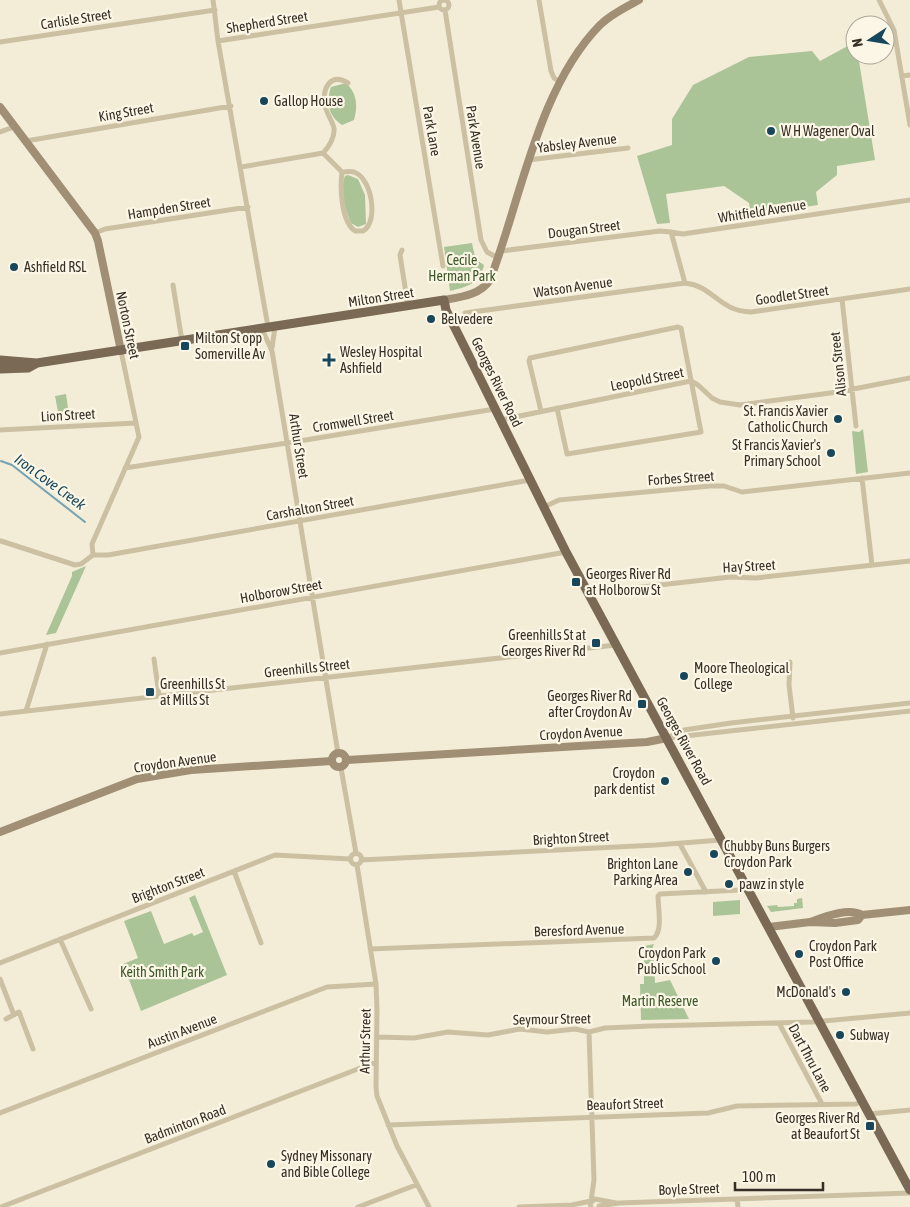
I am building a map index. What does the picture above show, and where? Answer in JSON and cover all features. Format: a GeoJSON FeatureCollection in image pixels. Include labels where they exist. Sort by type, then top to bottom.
{"type":"FeatureCollection","features":[{"type":"Feature","properties":{"kind":"main road","name":"Milton Street"},"geometry":{"type":"LineString","coordinates":[[0,360],[37,363],[121,351],[444,300],[471,294],[485,287],[490,280],[499,255],[528,160],[560,82],[585,43],[600,25],[639,0]]}},
{"type":"Feature","properties":{"kind":"main road","name":"Norton Street"},"geometry":{"type":"LineString","coordinates":[[0,107],[95,233],[121,351]]}},
{"type":"Feature","properties":{"kind":"main road","name":"Georges River Road"},"geometry":{"type":"LineString","coordinates":[[444,300],[446,310],[566,552],[910,1191]]}},
{"type":"Feature","properties":{"kind":"main road","name":"Milton Street"},"geometry":{"type":"LineString","coordinates":[[0,369],[28,368],[37,363]]}},
{"type":"Feature","properties":{"kind":"main road","name":"Croydon Avenue"},"geometry":{"type":"LineString","coordinates":[[347,760],[647,742],[667,738]]}},
{"type":"Feature","properties":{"kind":"main road"},"geometry":{"type":"LineString","coordinates":[[338,753],[345,756],[347,760],[341,768],[336,767],[332,761],[333,757],[338,753]]}},
{"type":"Feature","properties":{"kind":"main road","name":"Croydon Avenue"},"geometry":{"type":"LineString","coordinates":[[0,832],[137,778],[191,770],[332,761]]}},
{"type":"Feature","properties":{"kind":"main road"},"geometry":{"type":"LineString","coordinates":[[769,927],[810,922],[834,914],[857,912],[862,915],[910,910]]}},
{"type":"Feature","properties":{"kind":"street","name":"Arthur Street"},"geometry":{"type":"LineString","coordinates":[[213,0],[218,41],[269,328],[338,753]]}},
{"type":"Feature","properties":{"kind":"street","name":"Park Lane"},"geometry":{"type":"LineString","coordinates":[[399,0],[444,266]]}},
{"type":"Feature","properties":{"kind":"street"},"geometry":{"type":"LineString","coordinates":[[442,0],[448,3],[448,8],[445,10],[440,9],[438,6],[442,0]]}},
{"type":"Feature","properties":{"kind":"street"},"geometry":{"type":"LineString","coordinates":[[538,0],[551,71],[554,78],[560,82]]}},
{"type":"Feature","properties":{"kind":"street"},"geometry":{"type":"LineString","coordinates":[[879,0],[894,30],[910,125]]}},
{"type":"Feature","properties":{"kind":"street","name":"Shepherd Street"},"geometry":{"type":"LineString","coordinates":[[218,41],[438,6]]}},
{"type":"Feature","properties":{"kind":"street","name":"Carlisle Street"},"geometry":{"type":"LineString","coordinates":[[0,42],[215,10]]}},
{"type":"Feature","properties":{"kind":"street","name":"Park Avenue"},"geometry":{"type":"LineString","coordinates":[[445,10],[481,240],[487,252],[499,255]]}},
{"type":"Feature","properties":{"kind":"street"},"geometry":{"type":"LineString","coordinates":[[902,76],[910,75]]}},
{"type":"Feature","properties":{"kind":"street"},"geometry":{"type":"LineString","coordinates":[[241,167],[323,153],[328,148],[334,129],[325,107],[326,89],[330,82],[334,80],[342,80],[348,83]]}},
{"type":"Feature","properties":{"kind":"street","name":"King Street"},"geometry":{"type":"LineString","coordinates":[[26,141],[230,106]]}},
{"type":"Feature","properties":{"kind":"street"},"geometry":{"type":"LineString","coordinates":[[0,132],[14,128]]}},
{"type":"Feature","properties":{"kind":"street","name":"Yabsley Avenue"},"geometry":{"type":"LineString","coordinates":[[528,160],[628,148]]}},
{"type":"Feature","properties":{"kind":"street"},"geometry":{"type":"LineString","coordinates":[[323,153],[342,172],[354,172],[366,184],[370,199],[371,215],[370,223],[363,231],[359,232],[352,228],[345,214],[341,195],[342,172]]}},
{"type":"Feature","properties":{"kind":"street","name":"Whitfield Avenue"},"geometry":{"type":"LineString","coordinates":[[671,232],[683,234],[910,200]]}},
{"type":"Feature","properties":{"kind":"street","name":"Hampden Street"},"geometry":{"type":"LineString","coordinates":[[95,233],[105,229],[248,207]]}},
{"type":"Feature","properties":{"kind":"street","name":"Dougan Street"},"geometry":{"type":"LineString","coordinates":[[499,255],[660,231],[671,232]]}},
{"type":"Feature","properties":{"kind":"street"},"geometry":{"type":"LineString","coordinates":[[671,232],[685,283]]}},
{"type":"Feature","properties":{"kind":"street"},"geometry":{"type":"LineString","coordinates":[[402,250],[400,255],[408,306]]}},
{"type":"Feature","properties":{"kind":"street","name":"Goodlet Street"},"geometry":{"type":"LineString","coordinates":[[685,283],[699,286],[726,306],[744,312],[910,289]]}},
{"type":"Feature","properties":{"kind":"street","name":"Watson Avenue"},"geometry":{"type":"LineString","coordinates":[[465,313],[685,283]]}},
{"type":"Feature","properties":{"kind":"street"},"geometry":{"type":"LineString","coordinates":[[173,285],[182,341]]}},
{"type":"Feature","properties":{"kind":"street","name":"Alison Street"},"geometry":{"type":"LineString","coordinates":[[842,299],[856,426]]}},
{"type":"Feature","properties":{"kind":"street"},"geometry":{"type":"LineString","coordinates":[[541,411],[529,361],[530,358],[678,326],[681,328],[701,432],[567,454],[556,408]]}},
{"type":"Feature","properties":{"kind":"street","name":"Arthur Street"},"geometry":{"type":"LineString","coordinates":[[269,328],[272,351]]}},
{"type":"Feature","properties":{"kind":"street","name":"Norton Street"},"geometry":{"type":"LineString","coordinates":[[93,555],[92,544],[139,437],[121,351]]}},
{"type":"Feature","properties":{"kind":"street","name":"Leopold Street"},"geometry":{"type":"LineString","coordinates":[[500,420],[691,381],[720,402],[740,405],[852,389],[910,378]]}},
{"type":"Feature","properties":{"kind":"street","name":"Cromwell Street"},"geometry":{"type":"LineString","coordinates":[[125,468],[495,409]]}},
{"type":"Feature","properties":{"kind":"street","name":"Lion Street"},"geometry":{"type":"LineString","coordinates":[[0,430],[136,423]]}},
{"type":"Feature","properties":{"kind":"street","name":"Forbes Street"},"geometry":{"type":"LineString","coordinates":[[544,507],[559,500],[698,487],[724,486],[742,492],[910,473]]}},
{"type":"Feature","properties":{"kind":"street"},"geometry":{"type":"LineString","coordinates":[[862,478],[872,565]]}},
{"type":"Feature","properties":{"kind":"street","name":"Carshalton Street"},"geometry":{"type":"LineString","coordinates":[[93,555],[108,555],[530,480]]}},
{"type":"Feature","properties":{"kind":"street"},"geometry":{"type":"LineString","coordinates":[[0,541],[75,565],[81,564],[93,555]]}},
{"type":"Feature","properties":{"kind":"street","name":"Holborow Street"},"geometry":{"type":"LineString","coordinates":[[0,653],[566,552]]}},
{"type":"Feature","properties":{"kind":"street","name":"Hay Street"},"geometry":{"type":"LineString","coordinates":[[589,593],[730,577],[756,578],[910,561]]}},
{"type":"Feature","properties":{"kind":"street"},"geometry":{"type":"LineString","coordinates":[[26,711],[47,644]]}},
{"type":"Feature","properties":{"kind":"street","name":"Greenhills Street"},"geometry":{"type":"LineString","coordinates":[[0,714],[616,644]]}},
{"type":"Feature","properties":{"kind":"street"},"geometry":{"type":"LineString","coordinates":[[154,659],[160,695]]}},
{"type":"Feature","properties":{"kind":"street"},"geometry":{"type":"LineString","coordinates":[[790,662],[794,724]]}},
{"type":"Feature","properties":{"kind":"street","name":"Croydon Avenue"},"geometry":{"type":"LineString","coordinates":[[667,738],[684,730],[731,723],[910,703]]}},
{"type":"Feature","properties":{"kind":"street"},"geometry":{"type":"LineString","coordinates":[[900,704],[901,712]]}},
{"type":"Feature","properties":{"kind":"street","name":"Croydon Avenue"},"geometry":{"type":"LineString","coordinates":[[667,738],[910,711]]}},
{"type":"Feature","properties":{"kind":"street"},"geometry":{"type":"LineString","coordinates":[[341,768],[356,854],[359,855],[361,860],[357,865],[352,864],[350,859],[353,854],[356,854]]}},
{"type":"Feature","properties":{"kind":"street","name":"Brighton Street"},"geometry":{"type":"LineString","coordinates":[[361,860],[680,844],[722,840]]}},
{"type":"Feature","properties":{"kind":"street"},"geometry":{"type":"LineString","coordinates":[[680,844],[706,892]]}},
{"type":"Feature","properties":{"kind":"street","name":"Brighton Street"},"geometry":{"type":"LineString","coordinates":[[0,963],[275,855],[350,859]]}},
{"type":"Feature","properties":{"kind":"street","name":"Arthur Street"},"geometry":{"type":"LineString","coordinates":[[357,865],[376,984],[377,1096],[396,1146],[428,1207]]}},
{"type":"Feature","properties":{"kind":"street"},"geometry":{"type":"LineString","coordinates":[[234,871],[261,943]]}},
{"type":"Feature","properties":{"kind":"street","name":"Beresford Avenue"},"geometry":{"type":"LineString","coordinates":[[370,949],[654,938],[659,930],[658,896],[660,894],[740,890],[747,887]]}},
{"type":"Feature","properties":{"kind":"street"},"geometry":{"type":"LineString","coordinates":[[60,940],[91,1009]]}},
{"type":"Feature","properties":{"kind":"street"},"geometry":{"type":"LineString","coordinates":[[0,978],[14,1015]]}},
{"type":"Feature","properties":{"kind":"street","name":"Austin Avenue"},"geometry":{"type":"LineString","coordinates":[[0,1113],[326,987],[376,984]]}},
{"type":"Feature","properties":{"kind":"street"},"geometry":{"type":"LineString","coordinates":[[6,1019],[19,1012],[33,1049]]}},
{"type":"Feature","properties":{"kind":"street","name":"Seymour Street"},"geometry":{"type":"LineString","coordinates":[[376,1037],[414,1038],[448,1032],[488,1034],[520,1029],[547,1032],[575,1029],[589,1032],[614,1028],[846,1020],[910,1013]]}},
{"type":"Feature","properties":{"kind":"street","name":"Dart Thru Lane"},"geometry":{"type":"LineString","coordinates":[[779,1023],[822,1104]]}},
{"type":"Feature","properties":{"kind":"street"},"geometry":{"type":"LineString","coordinates":[[589,1032],[594,1180],[599,1205]]}},
{"type":"Feature","properties":{"kind":"street","name":"Badminton Road"},"geometry":{"type":"LineString","coordinates":[[1,1207],[376,1062]]}},
{"type":"Feature","properties":{"kind":"street","name":"Beaufort Street"},"geometry":{"type":"LineString","coordinates":[[388,1125],[708,1113],[737,1106],[856,1104],[862,1101]]}},
{"type":"Feature","properties":{"kind":"street"},"geometry":{"type":"LineString","coordinates":[[870,1114],[910,1110]]}},
{"type":"Feature","properties":{"kind":"street"},"geometry":{"type":"LineString","coordinates":[[520,1207],[590,1204],[594,1180]]}},
{"type":"Feature","properties":{"kind":"street"},"geometry":{"type":"LineString","coordinates":[[361,1207],[416,1185]]}},
{"type":"Feature","properties":{"kind":"street","name":"Boyle Street"},"geometry":{"type":"LineString","coordinates":[[590,1204],[595,1199],[599,1205],[910,1191]]}},
{"type":"Feature","properties":{"kind":"street"},"geometry":{"type":"LineString","coordinates":[[737,1199],[738,1207]]}},
{"type":"Feature","properties":{"kind":"green space"},"geometry":{"type":"Polygon","coordinates":[[[845,47],[845,65],[860,65],[875,160],[837,166],[837,175],[816,192],[818,205],[751,215],[749,203],[724,186],[666,194],[670,223],[657,224],[637,156],[672,145],[672,119],[693,85],[749,57],[812,51],[820,61],[845,47]]]}},
{"type":"Feature","properties":{"kind":"green space"},"geometry":{"type":"Polygon","coordinates":[[[346,83],[356,100],[356,110],[354,120],[342,125],[331,113],[329,98],[331,87],[346,83]]]}},
{"type":"Feature","properties":{"kind":"green space"},"geometry":{"type":"Polygon","coordinates":[[[348,175],[358,179],[365,195],[366,224],[358,227],[351,223],[343,200],[343,182],[345,176],[348,175]]]}},
{"type":"Feature","properties":{"kind":"green space","name":"Cecile Herman Park"},"geometry":{"type":"Polygon","coordinates":[[[472,243],[474,253],[484,265],[482,271],[472,284],[450,291],[444,247],[472,243]]]}},
{"type":"Feature","properties":{"kind":"green space"},"geometry":{"type":"Polygon","coordinates":[[[66,394],[70,422],[60,422],[55,396],[66,394]]]}},
{"type":"Feature","properties":{"kind":"green space"},"geometry":{"type":"Polygon","coordinates":[[[863,429],[868,472],[856,474],[852,431],[859,432],[863,429]]]}},
{"type":"Feature","properties":{"kind":"green space"},"geometry":{"type":"Polygon","coordinates":[[[86,566],[56,633],[46,635],[72,576],[72,572],[86,566]]]}},
{"type":"Feature","properties":{"kind":"green space","name":"Keith Smith Park"},"geometry":{"type":"Polygon","coordinates":[[[195,895],[227,975],[141,1011],[123,964],[138,958],[124,921],[151,911],[164,944],[192,933],[194,936],[203,932],[189,898],[195,895]]]}},
{"type":"Feature","properties":{"kind":"green space"},"geometry":{"type":"Polygon","coordinates":[[[802,898],[803,908],[771,912],[767,906],[794,906],[794,903],[797,903],[797,899],[802,898]]]}},
{"type":"Feature","properties":{"kind":"green space"},"geometry":{"type":"Polygon","coordinates":[[[740,900],[740,914],[713,916],[713,902],[740,900]]]}},
{"type":"Feature","properties":{"kind":"green space","name":"Martin Reserve"},"geometry":{"type":"Polygon","coordinates":[[[654,944],[655,983],[670,980],[689,1019],[641,1020],[640,984],[644,984],[644,946],[654,944]]]}},
{"type":"Feature","properties":{"kind":"waterway","name":"Iron Cove Creek"},"geometry":{"type":"LineString","coordinates":[[1,461],[12,465],[85,522]]}},
{"type":"Feature","properties":{"kind":"place","name":"Gallop House"},"geometry":{"type":"Point","coordinates":[264,101]}},
{"type":"Feature","properties":{"kind":"place","name":"W H Wagener Oval"},"geometry":{"type":"Point","coordinates":[771,131]}},
{"type":"Feature","properties":{"kind":"place","name":"Ashfield RSL"},"geometry":{"type":"Point","coordinates":[14,267]}},
{"type":"Feature","properties":{"kind":"place","name":"Belvedere"},"geometry":{"type":"Point","coordinates":[431,319]}},
{"type":"Feature","properties":{"kind":"place","name":"Milton St opp Somerville Av"},"geometry":{"type":"Point","coordinates":[185,346]}},
{"type":"Feature","properties":{"kind":"place","name":"Wesley Hospital Ashfield"},"geometry":{"type":"Point","coordinates":[329,360]}},
{"type":"Feature","properties":{"kind":"place","name":"St. Francis Xavier Catholic Church"},"geometry":{"type":"Point","coordinates":[838,419]}},
{"type":"Feature","properties":{"kind":"place","name":"St Francis Xavier's Primary School"},"geometry":{"type":"Point","coordinates":[831,453]}},
{"type":"Feature","properties":{"kind":"place","name":"Georges River Rd at Holborow St"},"geometry":{"type":"Point","coordinates":[576,582]}},
{"type":"Feature","properties":{"kind":"place","name":"Greenhills St at Georges River Rd"},"geometry":{"type":"Point","coordinates":[596,643]}},
{"type":"Feature","properties":{"kind":"place","name":"Moore Theological College"},"geometry":{"type":"Point","coordinates":[684,676]}},
{"type":"Feature","properties":{"kind":"place","name":"Greenhills St at Mills St"},"geometry":{"type":"Point","coordinates":[150,692]}},
{"type":"Feature","properties":{"kind":"place","name":"Georges River Rd after Croydon Av"},"geometry":{"type":"Point","coordinates":[642,704]}},
{"type":"Feature","properties":{"kind":"place","name":"Croydon park dentist"},"geometry":{"type":"Point","coordinates":[665,781]}},
{"type":"Feature","properties":{"kind":"place","name":"Chubby Buns Burgers Croydon Park"},"geometry":{"type":"Point","coordinates":[714,854]}},
{"type":"Feature","properties":{"kind":"place","name":"Brighton Lane Parking Area"},"geometry":{"type":"Point","coordinates":[688,872]}},
{"type":"Feature","properties":{"kind":"place","name":"pawz in style"},"geometry":{"type":"Point","coordinates":[729,884]}},
{"type":"Feature","properties":{"kind":"place","name":"Croydon Park Post Office"},"geometry":{"type":"Point","coordinates":[799,954]}},
{"type":"Feature","properties":{"kind":"place","name":"Croydon Park Public School"},"geometry":{"type":"Point","coordinates":[716,961]}},
{"type":"Feature","properties":{"kind":"place","name":"McDonald's"},"geometry":{"type":"Point","coordinates":[846,992]}},
{"type":"Feature","properties":{"kind":"place","name":"Subway"},"geometry":{"type":"Point","coordinates":[840,1035]}},
{"type":"Feature","properties":{"kind":"place","name":"Georges River Rd at Beaufort St"},"geometry":{"type":"Point","coordinates":[870,1126]}},
{"type":"Feature","properties":{"kind":"place","name":"Sydney Missonary and Bible College"},"geometry":{"type":"Point","coordinates":[271,1164]}}]}
